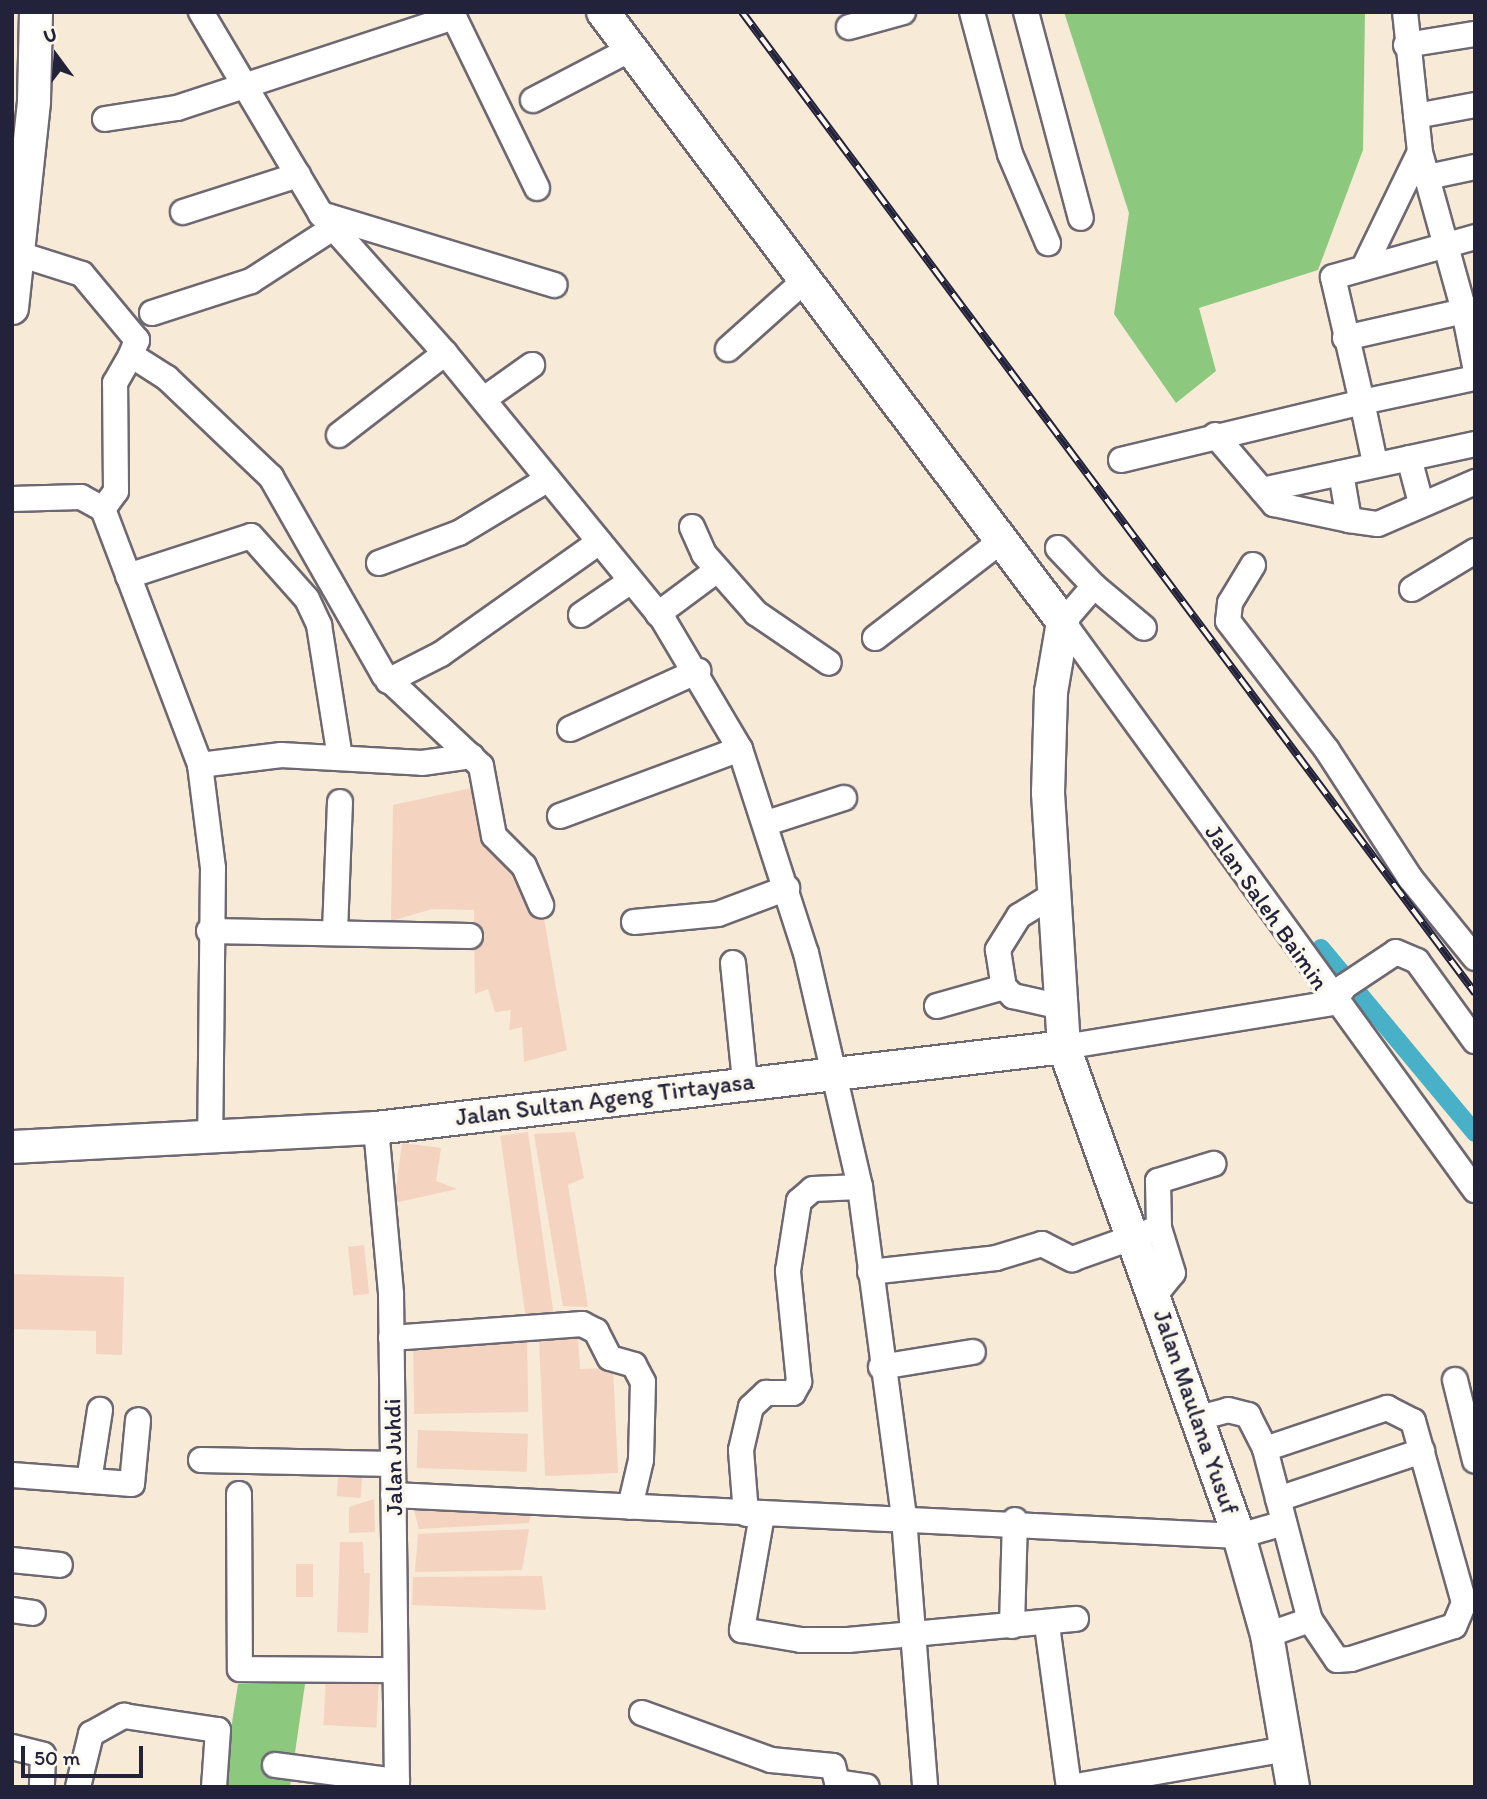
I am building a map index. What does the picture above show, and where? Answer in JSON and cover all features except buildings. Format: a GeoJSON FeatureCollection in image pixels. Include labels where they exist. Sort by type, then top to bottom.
{"type":"FeatureCollection","features":[{"type":"Feature","properties":{"kind":"main road"},"geometry":{"type":"LineString","coordinates":[[15,282],[36,12]]}},
{"type":"Feature","properties":{"kind":"main road"},"geometry":{"type":"LineString","coordinates":[[603,12],[1063,622]]}},
{"type":"Feature","properties":{"kind":"main road","name":"Jalan Maulana Yusuf"},"geometry":{"type":"LineString","coordinates":[[1063,622],[1051,692],[1048,793],[1058,892],[1064,1047],[1147,1232],[1155,1295],[1239,1536],[1268,1635],[1293,1787]]}},
{"type":"Feature","properties":{"kind":"main road","name":"Jalan Sultan Ageng Tirtayasa"},"geometry":{"type":"LineString","coordinates":[[12,1147],[376,1128],[745,1082],[1064,1047]]}},
{"type":"Feature","properties":{"kind":"street"},"geometry":{"type":"LineString","coordinates":[[201,12],[327,221],[484,399],[657,614],[698,671],[740,749],[787,888],[835,1073],[860,1187],[881,1367],[904,1518],[925,1787]]}},
{"type":"Feature","properties":{"kind":"street"},"geometry":{"type":"LineString","coordinates":[[849,27],[903,12]]}},
{"type":"Feature","properties":{"kind":"street"},"geometry":{"type":"LineString","coordinates":[[972,12],[1006,141],[1048,243]]}},
{"type":"Feature","properties":{"kind":"street"},"geometry":{"type":"LineString","coordinates":[[1026,12],[1081,218]]}},
{"type":"Feature","properties":{"kind":"street"},"geometry":{"type":"LineString","coordinates":[[1405,12],[1406,45],[1420,152],[1443,245],[1469,310],[1475,366]]}},
{"type":"Feature","properties":{"kind":"street"},"geometry":{"type":"LineString","coordinates":[[105,120],[177,108],[243,83],[454,16],[537,188]]}},
{"type":"Feature","properties":{"kind":"street"},"geometry":{"type":"LineString","coordinates":[[1406,45],[1475,34]]}},
{"type":"Feature","properties":{"kind":"street"},"geometry":{"type":"LineString","coordinates":[[533,100],[631,49]]}},
{"type":"Feature","properties":{"kind":"street"},"geometry":{"type":"LineString","coordinates":[[1416,116],[1475,105]]}},
{"type":"Feature","properties":{"kind":"street"},"geometry":{"type":"LineString","coordinates":[[1366,263],[1420,152]]}},
{"type":"Feature","properties":{"kind":"street"},"geometry":{"type":"LineString","coordinates":[[1427,177],[1475,167]]}},
{"type":"Feature","properties":{"kind":"street"},"geometry":{"type":"LineString","coordinates":[[183,212],[298,174]]}},
{"type":"Feature","properties":{"kind":"street"},"geometry":{"type":"LineString","coordinates":[[327,221],[554,285]]}},
{"type":"Feature","properties":{"kind":"street"},"geometry":{"type":"LineString","coordinates":[[152,313],[251,281],[327,221]]}},
{"type":"Feature","properties":{"kind":"street"},"geometry":{"type":"LineString","coordinates":[[1375,463],[1333,276],[1366,263],[1475,237]]}},
{"type":"Feature","properties":{"kind":"street"},"geometry":{"type":"LineString","coordinates":[[15,282],[82,274],[137,340],[115,383],[116,491],[103,509]]}},
{"type":"Feature","properties":{"kind":"street"},"geometry":{"type":"LineString","coordinates":[[728,349],[804,281]]}},
{"type":"Feature","properties":{"kind":"street"},"geometry":{"type":"LineString","coordinates":[[1345,338],[1469,310]]}},
{"type":"Feature","properties":{"kind":"street"},"geometry":{"type":"LineString","coordinates":[[339,435],[445,353]]}},
{"type":"Feature","properties":{"kind":"street"},"geometry":{"type":"LineString","coordinates":[[131,355],[167,378],[271,477],[388,681],[472,756],[483,771],[494,836],[524,866],[541,905]]}},
{"type":"Feature","properties":{"kind":"street"},"geometry":{"type":"LineString","coordinates":[[484,399],[532,365]]}},
{"type":"Feature","properties":{"kind":"street"},"geometry":{"type":"LineString","coordinates":[[1121,460],[1215,435],[1475,378]]}},
{"type":"Feature","properties":{"kind":"street"},"geometry":{"type":"LineString","coordinates":[[1215,435],[1274,503],[1349,520],[1378,524],[1421,503],[1475,482]]}},
{"type":"Feature","properties":{"kind":"street"},"geometry":{"type":"LineString","coordinates":[[1262,490],[1375,463],[1475,444]]}},
{"type":"Feature","properties":{"kind":"street"},"geometry":{"type":"LineString","coordinates":[[1409,458],[1421,503]]}},
{"type":"Feature","properties":{"kind":"street"},"geometry":{"type":"LineString","coordinates":[[1341,473],[1349,520]]}},
{"type":"Feature","properties":{"kind":"street"},"geometry":{"type":"LineString","coordinates":[[379,563],[459,533],[548,479]]}},
{"type":"Feature","properties":{"kind":"street"},"geometry":{"type":"LineString","coordinates":[[12,499],[82,497],[103,509],[200,765],[213,868],[209,931],[210,1135]]}},
{"type":"Feature","properties":{"kind":"street"},"geometry":{"type":"LineString","coordinates":[[692,527],[717,570],[756,613],[830,663]]}},
{"type":"Feature","properties":{"kind":"street"},"geometry":{"type":"LineString","coordinates":[[128,576],[251,536],[307,599],[319,625],[340,757]]}},
{"type":"Feature","properties":{"kind":"street"},"geometry":{"type":"LineString","coordinates":[[875,638],[1002,541]]}},
{"type":"Feature","properties":{"kind":"street"},"geometry":{"type":"LineString","coordinates":[[388,681],[441,654],[599,542]]}},
{"type":"Feature","properties":{"kind":"street"},"geometry":{"type":"LineString","coordinates":[[1058,548],[1094,586],[1144,628]]}},
{"type":"Feature","properties":{"kind":"street"},"geometry":{"type":"LineString","coordinates":[[1412,589],[1475,551]]}},
{"type":"Feature","properties":{"kind":"street"},"geometry":{"type":"LineString","coordinates":[[1253,565],[1230,603],[1228,621],[1327,750],[1410,878],[1475,958]]}},
{"type":"Feature","properties":{"kind":"street"},"geometry":{"type":"LineString","coordinates":[[657,614],[717,570]]}},
{"type":"Feature","properties":{"kind":"street"},"geometry":{"type":"LineString","coordinates":[[581,615],[631,581]]}},
{"type":"Feature","properties":{"kind":"street"},"geometry":{"type":"LineString","coordinates":[[1063,622],[1094,586]]}},
{"type":"Feature","properties":{"kind":"street","name":"Jalan Saleh Baimin"},"geometry":{"type":"LineString","coordinates":[[1063,622],[1345,989],[1475,1190]]}},
{"type":"Feature","properties":{"kind":"street"},"geometry":{"type":"LineString","coordinates":[[570,729],[698,671]]}},
{"type":"Feature","properties":{"kind":"street"},"geometry":{"type":"LineString","coordinates":[[560,816],[740,749]]}},
{"type":"Feature","properties":{"kind":"street"},"geometry":{"type":"LineString","coordinates":[[200,765],[281,755],[422,763],[472,756]]}},
{"type":"Feature","properties":{"kind":"street"},"geometry":{"type":"LineString","coordinates":[[767,823],[844,798]]}},
{"type":"Feature","properties":{"kind":"street"},"geometry":{"type":"LineString","coordinates":[[335,933],[340,802]]}},
{"type":"Feature","properties":{"kind":"street"},"geometry":{"type":"LineString","coordinates":[[634,922],[718,914],[787,888]]}},
{"type":"Feature","properties":{"kind":"street"},"geometry":{"type":"LineString","coordinates":[[1004,987],[998,950],[1007,931],[1058,892]]}},
{"type":"Feature","properties":{"kind":"street"},"geometry":{"type":"LineString","coordinates":[[209,931],[470,936]]}},
{"type":"Feature","properties":{"kind":"street"},"geometry":{"type":"LineString","coordinates":[[1064,1047],[1345,989],[1388,953],[1409,954],[1475,1041]]}},
{"type":"Feature","properties":{"kind":"street"},"geometry":{"type":"LineString","coordinates":[[733,963],[745,1082]]}},
{"type":"Feature","properties":{"kind":"street"},"geometry":{"type":"LineString","coordinates":[[937,1006],[1004,987],[1023,999],[1062,1007]]}},
{"type":"Feature","properties":{"kind":"street","name":"Jalan Juhdi"},"geometry":{"type":"LineString","coordinates":[[376,1128],[391,1338],[397,1784]]}},
{"type":"Feature","properties":{"kind":"street"},"geometry":{"type":"LineString","coordinates":[[870,1272],[996,1258],[1042,1244],[1072,1259],[1147,1232],[1158,1181],[1213,1164]]}},
{"type":"Feature","properties":{"kind":"street"},"geometry":{"type":"LineString","coordinates":[[860,1187],[813,1189],[799,1201],[788,1271],[799,1382],[793,1393],[766,1393],[751,1407],[741,1450],[754,1515],[742,1630],[801,1640],[1047,1625],[1076,1619]]}},
{"type":"Feature","properties":{"kind":"street"},"geometry":{"type":"LineString","coordinates":[[391,1338],[582,1324],[596,1331],[610,1358],[634,1365],[643,1382],[641,1460],[630,1507]]}},
{"type":"Feature","properties":{"kind":"street"},"geometry":{"type":"LineString","coordinates":[[881,1367],[973,1352]]}},
{"type":"Feature","properties":{"kind":"street"},"geometry":{"type":"LineString","coordinates":[[1455,1380],[1475,1461]]}},
{"type":"Feature","properties":{"kind":"street"},"geometry":{"type":"LineString","coordinates":[[1199,1418],[1228,1410],[1248,1415],[1265,1449],[1310,1620],[1338,1660],[1351,1659],[1454,1626],[1462,1615],[1464,1603],[1413,1421],[1387,1408],[1265,1449]]}},
{"type":"Feature","properties":{"kind":"street"},"geometry":{"type":"LineString","coordinates":[[89,1481],[100,1410]]}},
{"type":"Feature","properties":{"kind":"street"},"geometry":{"type":"LineString","coordinates":[[12,1475],[126,1485],[137,1480],[138,1420]]}},
{"type":"Feature","properties":{"kind":"street"},"geometry":{"type":"LineString","coordinates":[[393,1494],[754,1515],[1015,1520],[1239,1536],[1281,1511],[1422,1451]]}},
{"type":"Feature","properties":{"kind":"street"},"geometry":{"type":"LineString","coordinates":[[201,1460],[393,1464]]}},
{"type":"Feature","properties":{"kind":"street"},"geometry":{"type":"LineString","coordinates":[[239,1494],[240,1669],[395,1670]]}},
{"type":"Feature","properties":{"kind":"street"},"geometry":{"type":"LineString","coordinates":[[1012,1626],[1015,1520]]}},
{"type":"Feature","properties":{"kind":"street"},"geometry":{"type":"LineString","coordinates":[[12,1560],[60,1565]]}},
{"type":"Feature","properties":{"kind":"street"},"geometry":{"type":"LineString","coordinates":[[1268,1635],[1310,1620]]}},
{"type":"Feature","properties":{"kind":"street"},"geometry":{"type":"LineString","coordinates":[[1047,1625],[1070,1787],[1287,1749]]}},
{"type":"Feature","properties":{"kind":"street"},"geometry":{"type":"LineString","coordinates":[[642,1713],[771,1760],[833,1766],[836,1782],[867,1787]]}},
{"type":"Feature","properties":{"kind":"street"},"geometry":{"type":"LineString","coordinates":[[78,1787],[90,1734],[124,1716],[218,1730],[214,1787]]}},
{"type":"Feature","properties":{"kind":"street"},"geometry":{"type":"LineString","coordinates":[[12,1747],[43,1755],[42,1787]]}},
{"type":"Feature","properties":{"kind":"street"},"geometry":{"type":"LineString","coordinates":[[275,1765],[397,1784]]}},
{"type":"Feature","properties":{"kind":"shaded area"},"geometry":{"type":"Polygon","coordinates":[[[476,787],[520,875],[530,912],[542,907],[567,1050],[524,1062],[522,1027],[509,1030],[511,1010],[495,1012],[488,989],[475,994],[474,910],[432,909],[391,921],[393,805],[476,787]]]}},
{"type":"Feature","properties":{"kind":"shaded area"},"geometry":{"type":"Polygon","coordinates":[[[528,1132],[553,1312],[526,1316],[500,1136],[528,1132]]]}},
{"type":"Feature","properties":{"kind":"shaded area"},"geometry":{"type":"Polygon","coordinates":[[[575,1132],[584,1178],[568,1185],[588,1307],[563,1306],[534,1134],[575,1132]]]}},
{"type":"Feature","properties":{"kind":"shaded area"},"geometry":{"type":"Polygon","coordinates":[[[402,1143],[441,1148],[436,1181],[457,1189],[394,1203],[402,1143]]]}},
{"type":"Feature","properties":{"kind":"shaded area"},"geometry":{"type":"Polygon","coordinates":[[[364,1245],[369,1294],[353,1295],[348,1247],[364,1245]]]}},
{"type":"Feature","properties":{"kind":"shaded area"},"geometry":{"type":"Polygon","coordinates":[[[14,1274],[124,1277],[122,1355],[96,1354],[96,1331],[13,1329],[14,1274]]]}},
{"type":"Feature","properties":{"kind":"shaded area"},"geometry":{"type":"Polygon","coordinates":[[[578,1338],[580,1369],[613,1368],[618,1473],[545,1476],[539,1340],[578,1338]]]}},
{"type":"Feature","properties":{"kind":"shaded area"},"geometry":{"type":"Polygon","coordinates":[[[527,1339],[528,1412],[414,1414],[413,1341],[527,1339]]]}},
{"type":"Feature","properties":{"kind":"shaded area"},"geometry":{"type":"Polygon","coordinates":[[[418,1430],[528,1434],[527,1472],[417,1468],[418,1430]]]}},
{"type":"Feature","properties":{"kind":"shaded area"},"geometry":{"type":"Polygon","coordinates":[[[339,1468],[363,1470],[360,1498],[337,1496],[339,1468]]]}},
{"type":"Feature","properties":{"kind":"shaded area"},"geometry":{"type":"Polygon","coordinates":[[[374,1499],[375,1532],[349,1533],[349,1507],[374,1499]]]}},
{"type":"Feature","properties":{"kind":"shaded area"},"geometry":{"type":"Polygon","coordinates":[[[413,1506],[532,1510],[529,1523],[419,1529],[413,1506]]]}},
{"type":"Feature","properties":{"kind":"shaded area"},"geometry":{"type":"Polygon","coordinates":[[[529,1529],[522,1570],[415,1572],[418,1534],[529,1529]]]}},
{"type":"Feature","properties":{"kind":"shaded area"},"geometry":{"type":"Polygon","coordinates":[[[340,1542],[363,1542],[364,1573],[370,1573],[368,1633],[337,1632],[340,1542]]]}},
{"type":"Feature","properties":{"kind":"shaded area"},"geometry":{"type":"Polygon","coordinates":[[[296,1564],[313,1564],[313,1597],[296,1597],[296,1564]]]}},
{"type":"Feature","properties":{"kind":"shaded area"},"geometry":{"type":"Polygon","coordinates":[[[542,1576],[546,1610],[412,1605],[413,1577],[542,1576]]]}},
{"type":"Feature","properties":{"kind":"shaded area"},"geometry":{"type":"Polygon","coordinates":[[[326,1676],[379,1679],[376,1728],[323,1725],[326,1676]]]}},
{"type":"Feature","properties":{"kind":"green space"},"geometry":{"type":"Polygon","coordinates":[[[1064,12],[1365,12],[1363,150],[1318,270],[1199,308],[1216,371],[1176,403],[1114,314],[1129,213],[1064,12]]]}},
{"type":"Feature","properties":{"kind":"green space"},"geometry":{"type":"Polygon","coordinates":[[[238,1684],[305,1684],[290,1787],[222,1787],[238,1684]]]}},
{"type":"Feature","properties":{"kind":"waterway"},"geometry":{"type":"LineString","coordinates":[[1321,948],[1475,1133]]}},
{"type":"Feature","properties":{"kind":"railway"},"geometry":{"type":"LineString","coordinates":[[742,12],[1475,993]]}}]}
